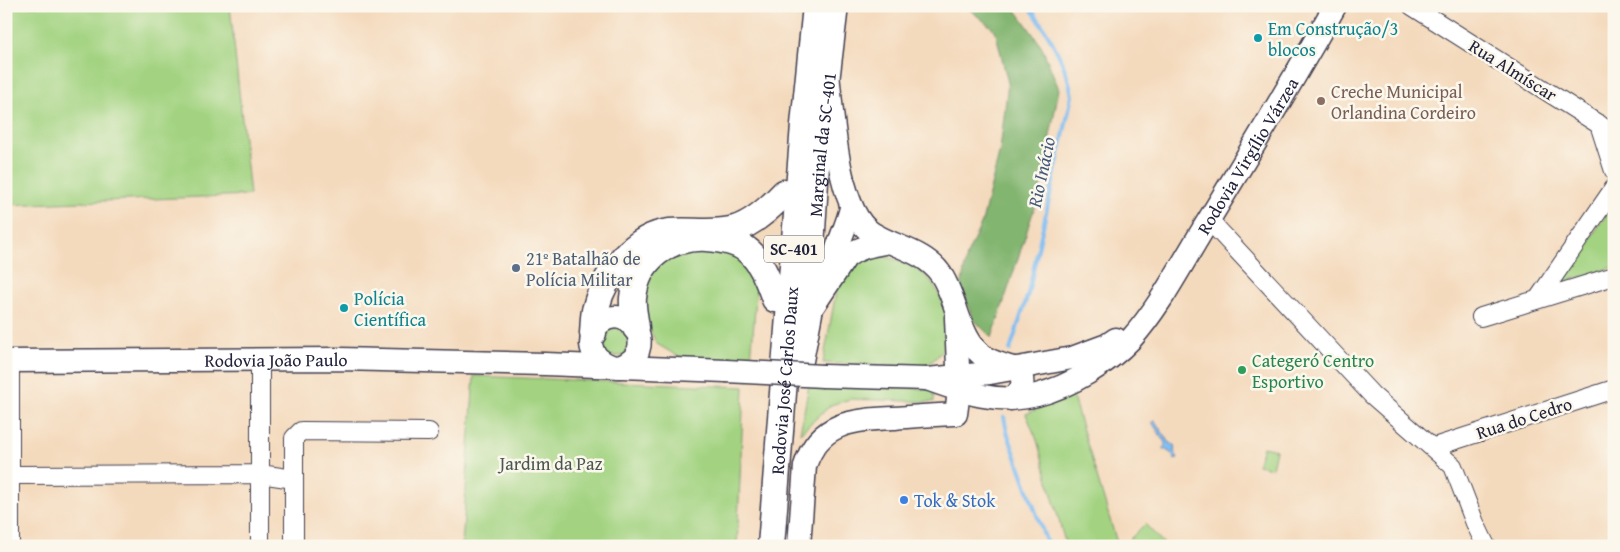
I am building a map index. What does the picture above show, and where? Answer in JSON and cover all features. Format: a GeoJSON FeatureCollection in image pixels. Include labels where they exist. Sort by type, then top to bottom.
{"type":"FeatureCollection","features":[{"type":"Feature","properties":{"kind":"highway","name":"Rodovia José Carlos Daux"},"geometry":{"type":"LineString","coordinates":[[758,546],[791,93],[800,6]]}},
{"type":"Feature","properties":{"kind":"highway","name":"Rodovia José Carlos Daux"},"geometry":{"type":"LineString","coordinates":[[771,546],[804,125],[816,6]]}},
{"type":"Feature","properties":{"kind":"highway"},"geometry":{"type":"LineString","coordinates":[[593,333],[595,308],[604,285],[621,260],[635,247],[652,237],[668,232],[734,229],[749,223],[784,193]]}},
{"type":"Feature","properties":{"kind":"highway"},"geometry":{"type":"LineString","coordinates":[[636,328],[633,300],[645,265],[658,250],[678,241],[696,237],[718,239],[747,249],[762,268],[775,299]]}},
{"type":"Feature","properties":{"kind":"highway"},"geometry":{"type":"LineString","coordinates":[[775,492],[809,313]]}},
{"type":"Feature","properties":{"kind":"main road","name":"Marginal da SC-401"},"geometry":{"type":"LineString","coordinates":[[809,313],[818,165],[837,6]]}},
{"type":"Feature","properties":{"kind":"main road","name":"Rodovia Virgílio Várzea"},"geometry":{"type":"LineString","coordinates":[[946,381],[980,396],[1011,399],[1052,390],[1082,375],[1113,355],[1131,338],[1156,304],[1209,220],[1335,6]]}},
{"type":"Feature","properties":{"kind":"main road"},"geometry":{"type":"LineString","coordinates":[[828,75],[843,179],[851,208],[862,225],[889,242],[921,256],[933,264],[942,275],[970,342],[977,352],[988,359],[1019,370],[1023,382],[1022,389],[1011,399]]}},
{"type":"Feature","properties":{"kind":"main road"},"geometry":{"type":"LineString","coordinates":[[829,281],[835,252],[847,226],[851,208]]}},
{"type":"Feature","properties":{"kind":"main road"},"geometry":{"type":"LineString","coordinates":[[809,313],[829,281],[853,251],[889,242]]}},
{"type":"Feature","properties":{"kind":"main road","name":"Rodovia Virgílio Várzea"},"geometry":{"type":"LineString","coordinates":[[726,371],[946,381],[1019,370],[1052,363],[1107,346],[1156,304]]}},
{"type":"Feature","properties":{"kind":"main road"},"geometry":{"type":"LineString","coordinates":[[799,546],[805,466],[809,455],[821,438],[831,430],[851,422],[956,414],[946,381],[956,351],[955,306]]}},
{"type":"Feature","properties":{"kind":"main road"},"geometry":{"type":"LineString","coordinates":[[617,318],[631,323],[636,328],[640,344],[638,352],[633,359],[615,366],[601,362],[594,354],[591,344],[593,333],[602,322],[617,318]]}},
{"type":"Feature","properties":{"kind":"main road","name":"Rodovia João Paulo"},"geometry":{"type":"LineString","coordinates":[[636,328],[660,355],[692,370]]}},
{"type":"Feature","properties":{"kind":"main road","name":"Rodovia João Paulo"},"geometry":{"type":"LineString","coordinates":[[545,364],[575,349],[593,333]]}},
{"type":"Feature","properties":{"kind":"main road","name":"Rodovia João Paulo"},"geometry":{"type":"LineString","coordinates":[[8,361],[260,360],[545,364],[726,371]]}},
{"type":"Feature","properties":{"kind":"main road"},"geometry":{"type":"LineString","coordinates":[[1052,363],[1043,373],[1046,385],[1052,390]]}},
{"type":"Feature","properties":{"kind":"street","name":"Rua Almíscar"},"geometry":{"type":"LineString","coordinates":[[1412,6],[1606,129]]}},
{"type":"Feature","properties":{"kind":"street"},"geometry":{"type":"LineString","coordinates":[[1606,129],[1614,172]]}},
{"type":"Feature","properties":{"kind":"street"},"geometry":{"type":"LineString","coordinates":[[1538,299],[1614,188]]}},
{"type":"Feature","properties":{"kind":"street"},"geometry":{"type":"LineString","coordinates":[[1209,220],[1372,395],[1399,421],[1447,458],[1456,471],[1475,523],[1486,546]]}},
{"type":"Feature","properties":{"kind":"street"},"geometry":{"type":"LineString","coordinates":[[1481,317],[1614,276]]}},
{"type":"Feature","properties":{"kind":"street"},"geometry":{"type":"LineString","coordinates":[[260,360],[260,546]]}},
{"type":"Feature","properties":{"kind":"street"},"geometry":{"type":"LineString","coordinates":[[8,361],[10,546]]}},
{"type":"Feature","properties":{"kind":"street","name":"Rua do Cedro"},"geometry":{"type":"LineString","coordinates":[[1434,447],[1614,389]]}},
{"type":"Feature","properties":{"kind":"street"},"geometry":{"type":"LineString","coordinates":[[294,546],[294,438],[301,431],[429,432]]}},
{"type":"Feature","properties":{"kind":"street"},"geometry":{"type":"LineString","coordinates":[[10,475],[260,474],[294,479]]}},
{"type":"Feature","properties":{"kind":"green space"},"geometry":{"type":"Polygon","coordinates":[[[6,6],[230,6],[250,195],[6,205],[6,6]]]}},
{"type":"Feature","properties":{"kind":"green space"},"geometry":{"type":"Polygon","coordinates":[[[965,6],[1013,6],[1041,45],[1059,89],[1039,194],[992,338],[973,319],[961,287],[967,255],[982,222],[1000,150],[1008,83],[995,30],[965,6]]]}},
{"type":"Feature","properties":{"kind":"green space"},"geometry":{"type":"Polygon","coordinates":[[[1611,208],[1614,216],[1614,267],[1560,283],[1611,208]]]}},
{"type":"Feature","properties":{"kind":"green space"},"geometry":{"type":"Polygon","coordinates":[[[688,244],[738,253],[757,283],[751,361],[679,357],[657,344],[640,312],[646,273],[688,244]]]}},
{"type":"Feature","properties":{"kind":"green space"},"geometry":{"type":"Polygon","coordinates":[[[872,252],[913,267],[925,275],[936,288],[947,315],[947,342],[940,353],[924,367],[823,363],[839,275],[872,252]]]}},
{"type":"Feature","properties":{"kind":"green space"},"geometry":{"type":"Polygon","coordinates":[[[607,325],[631,332],[625,356],[606,356],[599,334],[607,325]]]}},
{"type":"Feature","properties":{"kind":"green space","name":"Jardim da Paz"},"geometry":{"type":"Polygon","coordinates":[[[474,376],[744,387],[737,546],[462,546],[474,376]]]}},
{"type":"Feature","properties":{"kind":"green space"},"geometry":{"type":"Polygon","coordinates":[[[809,385],[934,389],[934,402],[850,399],[831,405],[800,433],[809,385]]]}},
{"type":"Feature","properties":{"kind":"green space"},"geometry":{"type":"Polygon","coordinates":[[[1072,394],[1118,546],[1066,546],[1037,440],[1026,414],[1072,394]]]}},
{"type":"Feature","properties":{"kind":"green space"},"geometry":{"type":"Polygon","coordinates":[[[1263,447],[1276,450],[1272,468],[1258,465],[1263,447]]]}},
{"type":"Feature","properties":{"kind":"green space"},"geometry":{"type":"Polygon","coordinates":[[[1145,524],[1166,546],[1123,546],[1145,524]]]}},
{"type":"Feature","properties":{"kind":"water"},"geometry":{"type":"Polygon","coordinates":[[[1155,421],[1168,441],[1175,446],[1174,451],[1178,458],[1175,460],[1171,453],[1164,449],[1165,443],[1152,422],[1155,421]]]}},
{"type":"Feature","properties":{"kind":"waterway","name":"Rio Inácio"},"geometry":{"type":"LineString","coordinates":[[1010,350],[1028,294],[1072,96],[1066,72],[1056,49],[1029,6]]}},
{"type":"Feature","properties":{"kind":"waterway","name":"Rio Inácio"},"geometry":{"type":"LineString","coordinates":[[1004,417],[1007,432],[1048,546]]}},
{"type":"Feature","properties":{"kind":"place","name":"Em Construção/3 blocos"},"geometry":{"type":"Point","coordinates":[1258,38]}},
{"type":"Feature","properties":{"kind":"place","name":"Creche Municipal Orlandina Cordeiro"},"geometry":{"type":"Point","coordinates":[1321,101]}},
{"type":"Feature","properties":{"kind":"place","name":"21º Batalhão de Polícia Militar"},"geometry":{"type":"Point","coordinates":[516,268]}},
{"type":"Feature","properties":{"kind":"place","name":"Polícia Científica"},"geometry":{"type":"Point","coordinates":[344,308]}},
{"type":"Feature","properties":{"kind":"place","name":"Categeró Centro Esportivo"},"geometry":{"type":"Point","coordinates":[1242,370]}},
{"type":"Feature","properties":{"kind":"place","name":"Tok & Stok"},"geometry":{"type":"Point","coordinates":[904,500]}}]}
